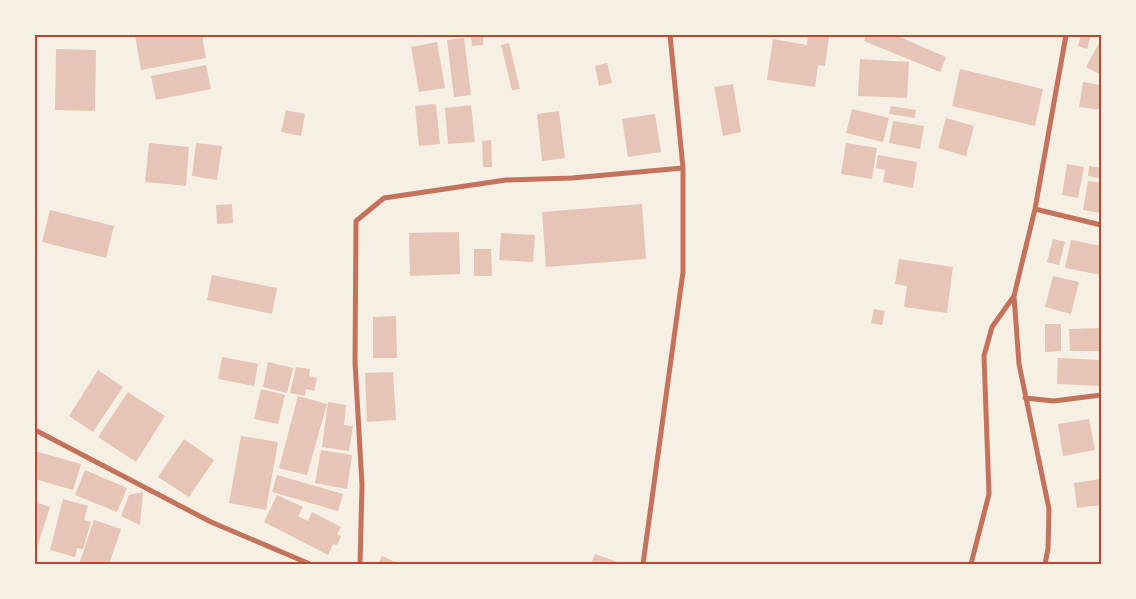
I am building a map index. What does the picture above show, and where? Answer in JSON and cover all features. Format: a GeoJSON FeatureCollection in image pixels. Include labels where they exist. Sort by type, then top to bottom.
{"type":"FeatureCollection","features":[{"type":"Feature","properties":{"kind":"street"},"geometry":{"type":"LineString","coordinates":[[643,564],[683,272],[683,168],[670,35]]}},
{"type":"Feature","properties":{"kind":"street"},"geometry":{"type":"LineString","coordinates":[[1044,564],[1048,549],[1049,509],[1019,364],[1014,296],[1035,209],[1066,35]]}},
{"type":"Feature","properties":{"kind":"street"},"geometry":{"type":"LineString","coordinates":[[360,564],[362,485],[355,362],[356,221],[384,198],[506,180],[572,178],[683,168]]}},
{"type":"Feature","properties":{"kind":"street"},"geometry":{"type":"LineString","coordinates":[[1035,209],[1101,225]]}},
{"type":"Feature","properties":{"kind":"street"},"geometry":{"type":"LineString","coordinates":[[971,564],[989,494],[984,356],[992,327],[1014,296]]}},
{"type":"Feature","properties":{"kind":"street"},"geometry":{"type":"LineString","coordinates":[[1025,398],[1054,401],[1101,394]]}},
{"type":"Feature","properties":{"kind":"street"},"geometry":{"type":"LineString","coordinates":[[35,430],[211,522],[310,564]]}},
{"type":"Feature","properties":{"kind":"building"},"geometry":{"type":"Polygon","coordinates":[[[135,35],[202,35],[206,58],[141,70],[135,35]]]}},
{"type":"Feature","properties":{"kind":"building"},"geometry":{"type":"Polygon","coordinates":[[[471,35],[483,35],[483,45],[472,46],[471,35]]]}},
{"type":"Feature","properties":{"kind":"building"},"geometry":{"type":"Polygon","coordinates":[[[808,35],[829,36],[825,66],[818,65],[815,87],[767,80],[773,39],[807,45],[808,35]]]}},
{"type":"Feature","properties":{"kind":"building"},"geometry":{"type":"Polygon","coordinates":[[[866,35],[895,35],[946,57],[940,72],[864,41],[866,35]]]}},
{"type":"Feature","properties":{"kind":"building"},"geometry":{"type":"Polygon","coordinates":[[[1081,35],[1091,35],[1087,49],[1078,46],[1081,35]]]}},
{"type":"Feature","properties":{"kind":"building"},"geometry":{"type":"Polygon","coordinates":[[[464,38],[471,95],[454,97],[447,40],[464,38]]]}},
{"type":"Feature","properties":{"kind":"building"},"geometry":{"type":"Polygon","coordinates":[[[1101,39],[1101,75],[1086,67],[1101,39]]]}},
{"type":"Feature","properties":{"kind":"building"},"geometry":{"type":"Polygon","coordinates":[[[437,42],[445,88],[419,92],[411,47],[437,42]]]}},
{"type":"Feature","properties":{"kind":"building"},"geometry":{"type":"Polygon","coordinates":[[[509,43],[520,89],[512,90],[501,45],[509,43]]]}},
{"type":"Feature","properties":{"kind":"building"},"geometry":{"type":"Polygon","coordinates":[[[56,49],[96,50],[95,111],[55,110],[56,49]]]}},
{"type":"Feature","properties":{"kind":"building"},"geometry":{"type":"Polygon","coordinates":[[[860,59],[909,62],[907,98],[858,96],[860,59]]]}},
{"type":"Feature","properties":{"kind":"building"},"geometry":{"type":"Polygon","coordinates":[[[607,63],[612,83],[599,86],[595,66],[607,63]]]}},
{"type":"Feature","properties":{"kind":"building"},"geometry":{"type":"Polygon","coordinates":[[[206,65],[211,89],[156,100],[151,76],[206,65]]]}},
{"type":"Feature","properties":{"kind":"building"},"geometry":{"type":"Polygon","coordinates":[[[960,69],[1043,89],[1035,126],[952,106],[960,69]]]}},
{"type":"Feature","properties":{"kind":"building"},"geometry":{"type":"Polygon","coordinates":[[[1083,82],[1101,85],[1101,110],[1079,107],[1083,82]]]}},
{"type":"Feature","properties":{"kind":"building"},"geometry":{"type":"Polygon","coordinates":[[[733,84],[741,132],[723,136],[714,87],[733,84]]]}},
{"type":"Feature","properties":{"kind":"building"},"geometry":{"type":"Polygon","coordinates":[[[436,104],[440,144],[419,146],[415,106],[436,104]]]}},
{"type":"Feature","properties":{"kind":"building"},"geometry":{"type":"Polygon","coordinates":[[[471,105],[475,142],[448,144],[445,108],[471,105]]]}},
{"type":"Feature","properties":{"kind":"building"},"geometry":{"type":"Polygon","coordinates":[[[891,106],[916,110],[915,118],[889,114],[891,106]]]}},
{"type":"Feature","properties":{"kind":"building"},"geometry":{"type":"Polygon","coordinates":[[[852,109],[889,118],[883,142],[846,133],[852,109]]]}},
{"type":"Feature","properties":{"kind":"building"},"geometry":{"type":"Polygon","coordinates":[[[286,110],[305,114],[301,136],[281,132],[286,110]]]}},
{"type":"Feature","properties":{"kind":"building"},"geometry":{"type":"Polygon","coordinates":[[[559,111],[565,158],[542,161],[537,114],[559,111]]]}},
{"type":"Feature","properties":{"kind":"building"},"geometry":{"type":"Polygon","coordinates":[[[655,114],[661,152],[628,157],[622,119],[655,114]]]}},
{"type":"Feature","properties":{"kind":"building"},"geometry":{"type":"Polygon","coordinates":[[[946,118],[974,126],[966,156],[938,148],[946,118]]]}},
{"type":"Feature","properties":{"kind":"building"},"geometry":{"type":"Polygon","coordinates":[[[893,121],[924,126],[920,149],[889,143],[893,121]]]}},
{"type":"Feature","properties":{"kind":"building"},"geometry":{"type":"Polygon","coordinates":[[[491,140],[492,167],[483,167],[482,141],[491,140]]]}},
{"type":"Feature","properties":{"kind":"building"},"geometry":{"type":"Polygon","coordinates":[[[149,143],[189,147],[186,186],[145,182],[149,143]]]}},
{"type":"Feature","properties":{"kind":"building"},"geometry":{"type":"Polygon","coordinates":[[[196,143],[222,146],[217,180],[192,176],[196,143]]]}},
{"type":"Feature","properties":{"kind":"building"},"geometry":{"type":"Polygon","coordinates":[[[846,143],[877,148],[872,179],[841,174],[846,143]]]}},
{"type":"Feature","properties":{"kind":"building"},"geometry":{"type":"Polygon","coordinates":[[[878,155],[917,162],[913,188],[883,182],[885,170],[876,168],[878,155]]]}},
{"type":"Feature","properties":{"kind":"building"},"geometry":{"type":"Polygon","coordinates":[[[1067,164],[1084,167],[1078,198],[1062,195],[1067,164]]]}},
{"type":"Feature","properties":{"kind":"building"},"geometry":{"type":"Polygon","coordinates":[[[1089,166],[1101,168],[1101,179],[1088,176],[1089,166]]]}},
{"type":"Feature","properties":{"kind":"building"},"geometry":{"type":"Polygon","coordinates":[[[1088,181],[1101,183],[1101,213],[1083,210],[1088,181]]]}},
{"type":"Feature","properties":{"kind":"building"},"geometry":{"type":"Polygon","coordinates":[[[232,204],[233,223],[217,224],[216,205],[232,204]]]}},
{"type":"Feature","properties":{"kind":"building"},"geometry":{"type":"Polygon","coordinates":[[[642,204],[646,259],[546,267],[542,212],[642,204]]]}},
{"type":"Feature","properties":{"kind":"building"},"geometry":{"type":"Polygon","coordinates":[[[50,210],[114,226],[106,258],[42,242],[50,210]]]}},
{"type":"Feature","properties":{"kind":"building"},"geometry":{"type":"Polygon","coordinates":[[[459,232],[460,274],[410,276],[409,233],[459,232]]]}},
{"type":"Feature","properties":{"kind":"building"},"geometry":{"type":"Polygon","coordinates":[[[501,233],[535,235],[533,262],[499,260],[501,233]]]}},
{"type":"Feature","properties":{"kind":"building"},"geometry":{"type":"Polygon","coordinates":[[[1053,239],[1065,242],[1059,265],[1047,262],[1053,239]]]}},
{"type":"Feature","properties":{"kind":"building"},"geometry":{"type":"Polygon","coordinates":[[[1071,240],[1101,246],[1101,275],[1065,268],[1071,240]]]}},
{"type":"Feature","properties":{"kind":"building"},"geometry":{"type":"Polygon","coordinates":[[[474,249],[491,249],[492,276],[474,276],[474,249]]]}},
{"type":"Feature","properties":{"kind":"building"},"geometry":{"type":"Polygon","coordinates":[[[899,259],[953,267],[947,313],[904,307],[907,286],[895,284],[899,259]]]}},
{"type":"Feature","properties":{"kind":"building"},"geometry":{"type":"Polygon","coordinates":[[[212,275],[277,288],[272,314],[207,300],[212,275]]]}},
{"type":"Feature","properties":{"kind":"building"},"geometry":{"type":"Polygon","coordinates":[[[1053,276],[1079,282],[1071,314],[1045,307],[1053,276]]]}},
{"type":"Feature","properties":{"kind":"building"},"geometry":{"type":"Polygon","coordinates":[[[874,309],[885,311],[882,325],[871,323],[874,309]]]}},
{"type":"Feature","properties":{"kind":"building"},"geometry":{"type":"Polygon","coordinates":[[[396,316],[397,358],[373,358],[373,317],[396,316]]]}},
{"type":"Feature","properties":{"kind":"building"},"geometry":{"type":"Polygon","coordinates":[[[1045,324],[1061,324],[1061,351],[1045,352],[1045,324]]]}},
{"type":"Feature","properties":{"kind":"building"},"geometry":{"type":"Polygon","coordinates":[[[1100,328],[1101,351],[1070,351],[1069,329],[1100,328]]]}},
{"type":"Feature","properties":{"kind":"building"},"geometry":{"type":"Polygon","coordinates":[[[222,357],[258,364],[254,386],[218,379],[222,357]]]}},
{"type":"Feature","properties":{"kind":"building"},"geometry":{"type":"Polygon","coordinates":[[[1058,358],[1101,360],[1101,386],[1057,384],[1058,358]]]}},
{"type":"Feature","properties":{"kind":"building"},"geometry":{"type":"Polygon","coordinates":[[[268,362],[293,368],[287,393],[263,387],[268,362]]]}},
{"type":"Feature","properties":{"kind":"building"},"geometry":{"type":"Polygon","coordinates":[[[296,367],[310,369],[309,376],[317,378],[314,391],[306,389],[305,396],[290,393],[296,367]]]}},
{"type":"Feature","properties":{"kind":"building"},"geometry":{"type":"Polygon","coordinates":[[[98,370],[123,387],[93,432],[69,416],[98,370]]]}},
{"type":"Feature","properties":{"kind":"building"},"geometry":{"type":"Polygon","coordinates":[[[393,372],[396,420],[367,422],[365,373],[393,372]]]}},
{"type":"Feature","properties":{"kind":"building"},"geometry":{"type":"Polygon","coordinates":[[[261,389],[285,395],[278,424],[254,419],[261,389]]]}},
{"type":"Feature","properties":{"kind":"building"},"geometry":{"type":"Polygon","coordinates":[[[128,392],[165,416],[136,462],[98,437],[128,392]]]}},
{"type":"Feature","properties":{"kind":"building"},"geometry":{"type":"Polygon","coordinates":[[[298,396],[327,404],[307,475],[279,468],[298,396]]]}},
{"type":"Feature","properties":{"kind":"building"},"geometry":{"type":"Polygon","coordinates":[[[328,402],[346,405],[344,425],[353,426],[349,451],[322,447],[328,402]]]}},
{"type":"Feature","properties":{"kind":"building"},"geometry":{"type":"Polygon","coordinates":[[[1089,419],[1095,450],[1063,456],[1058,424],[1089,419]]]}},
{"type":"Feature","properties":{"kind":"building"},"geometry":{"type":"Polygon","coordinates":[[[241,436],[278,442],[266,510],[229,503],[241,436]]]}},
{"type":"Feature","properties":{"kind":"building"},"geometry":{"type":"Polygon","coordinates":[[[184,439],[214,460],[189,497],[158,477],[184,439]]]}},
{"type":"Feature","properties":{"kind":"building"},"geometry":{"type":"Polygon","coordinates":[[[321,450],[352,455],[347,489],[315,483],[321,450]]]}},
{"type":"Feature","properties":{"kind":"building"},"geometry":{"type":"Polygon","coordinates":[[[35,451],[81,464],[73,490],[35,479],[35,451]]]}},
{"type":"Feature","properties":{"kind":"building"},"geometry":{"type":"Polygon","coordinates":[[[85,470],[127,488],[117,512],[75,495],[85,470]]]}},
{"type":"Feature","properties":{"kind":"building"},"geometry":{"type":"Polygon","coordinates":[[[277,475],[343,494],[338,511],[272,492],[277,475]]]}},
{"type":"Feature","properties":{"kind":"building"},"geometry":{"type":"Polygon","coordinates":[[[1101,479],[1101,505],[1077,508],[1074,483],[1101,479]]]}},
{"type":"Feature","properties":{"kind":"building"},"geometry":{"type":"Polygon","coordinates":[[[143,492],[140,525],[121,516],[129,495],[143,492]]]}},
{"type":"Feature","properties":{"kind":"building"},"geometry":{"type":"Polygon","coordinates":[[[277,495],[303,507],[298,516],[308,521],[312,512],[341,527],[337,534],[341,536],[337,545],[333,544],[328,555],[264,522],[277,495]]]}},
{"type":"Feature","properties":{"kind":"building"},"geometry":{"type":"Polygon","coordinates":[[[63,499],[88,506],[84,520],[91,522],[83,549],[77,548],[75,557],[50,550],[63,499]]]}},
{"type":"Feature","properties":{"kind":"building"},"geometry":{"type":"Polygon","coordinates":[[[35,502],[50,507],[35,554],[35,502]]]}},
{"type":"Feature","properties":{"kind":"building"},"geometry":{"type":"Polygon","coordinates":[[[94,520],[121,529],[109,564],[79,564],[94,520]]]}},
{"type":"Feature","properties":{"kind":"building"},"geometry":{"type":"Polygon","coordinates":[[[595,554],[623,564],[591,564],[595,554]]]}},
{"type":"Feature","properties":{"kind":"building"},"geometry":{"type":"Polygon","coordinates":[[[382,556],[400,564],[378,564],[382,556]]]}}]}
